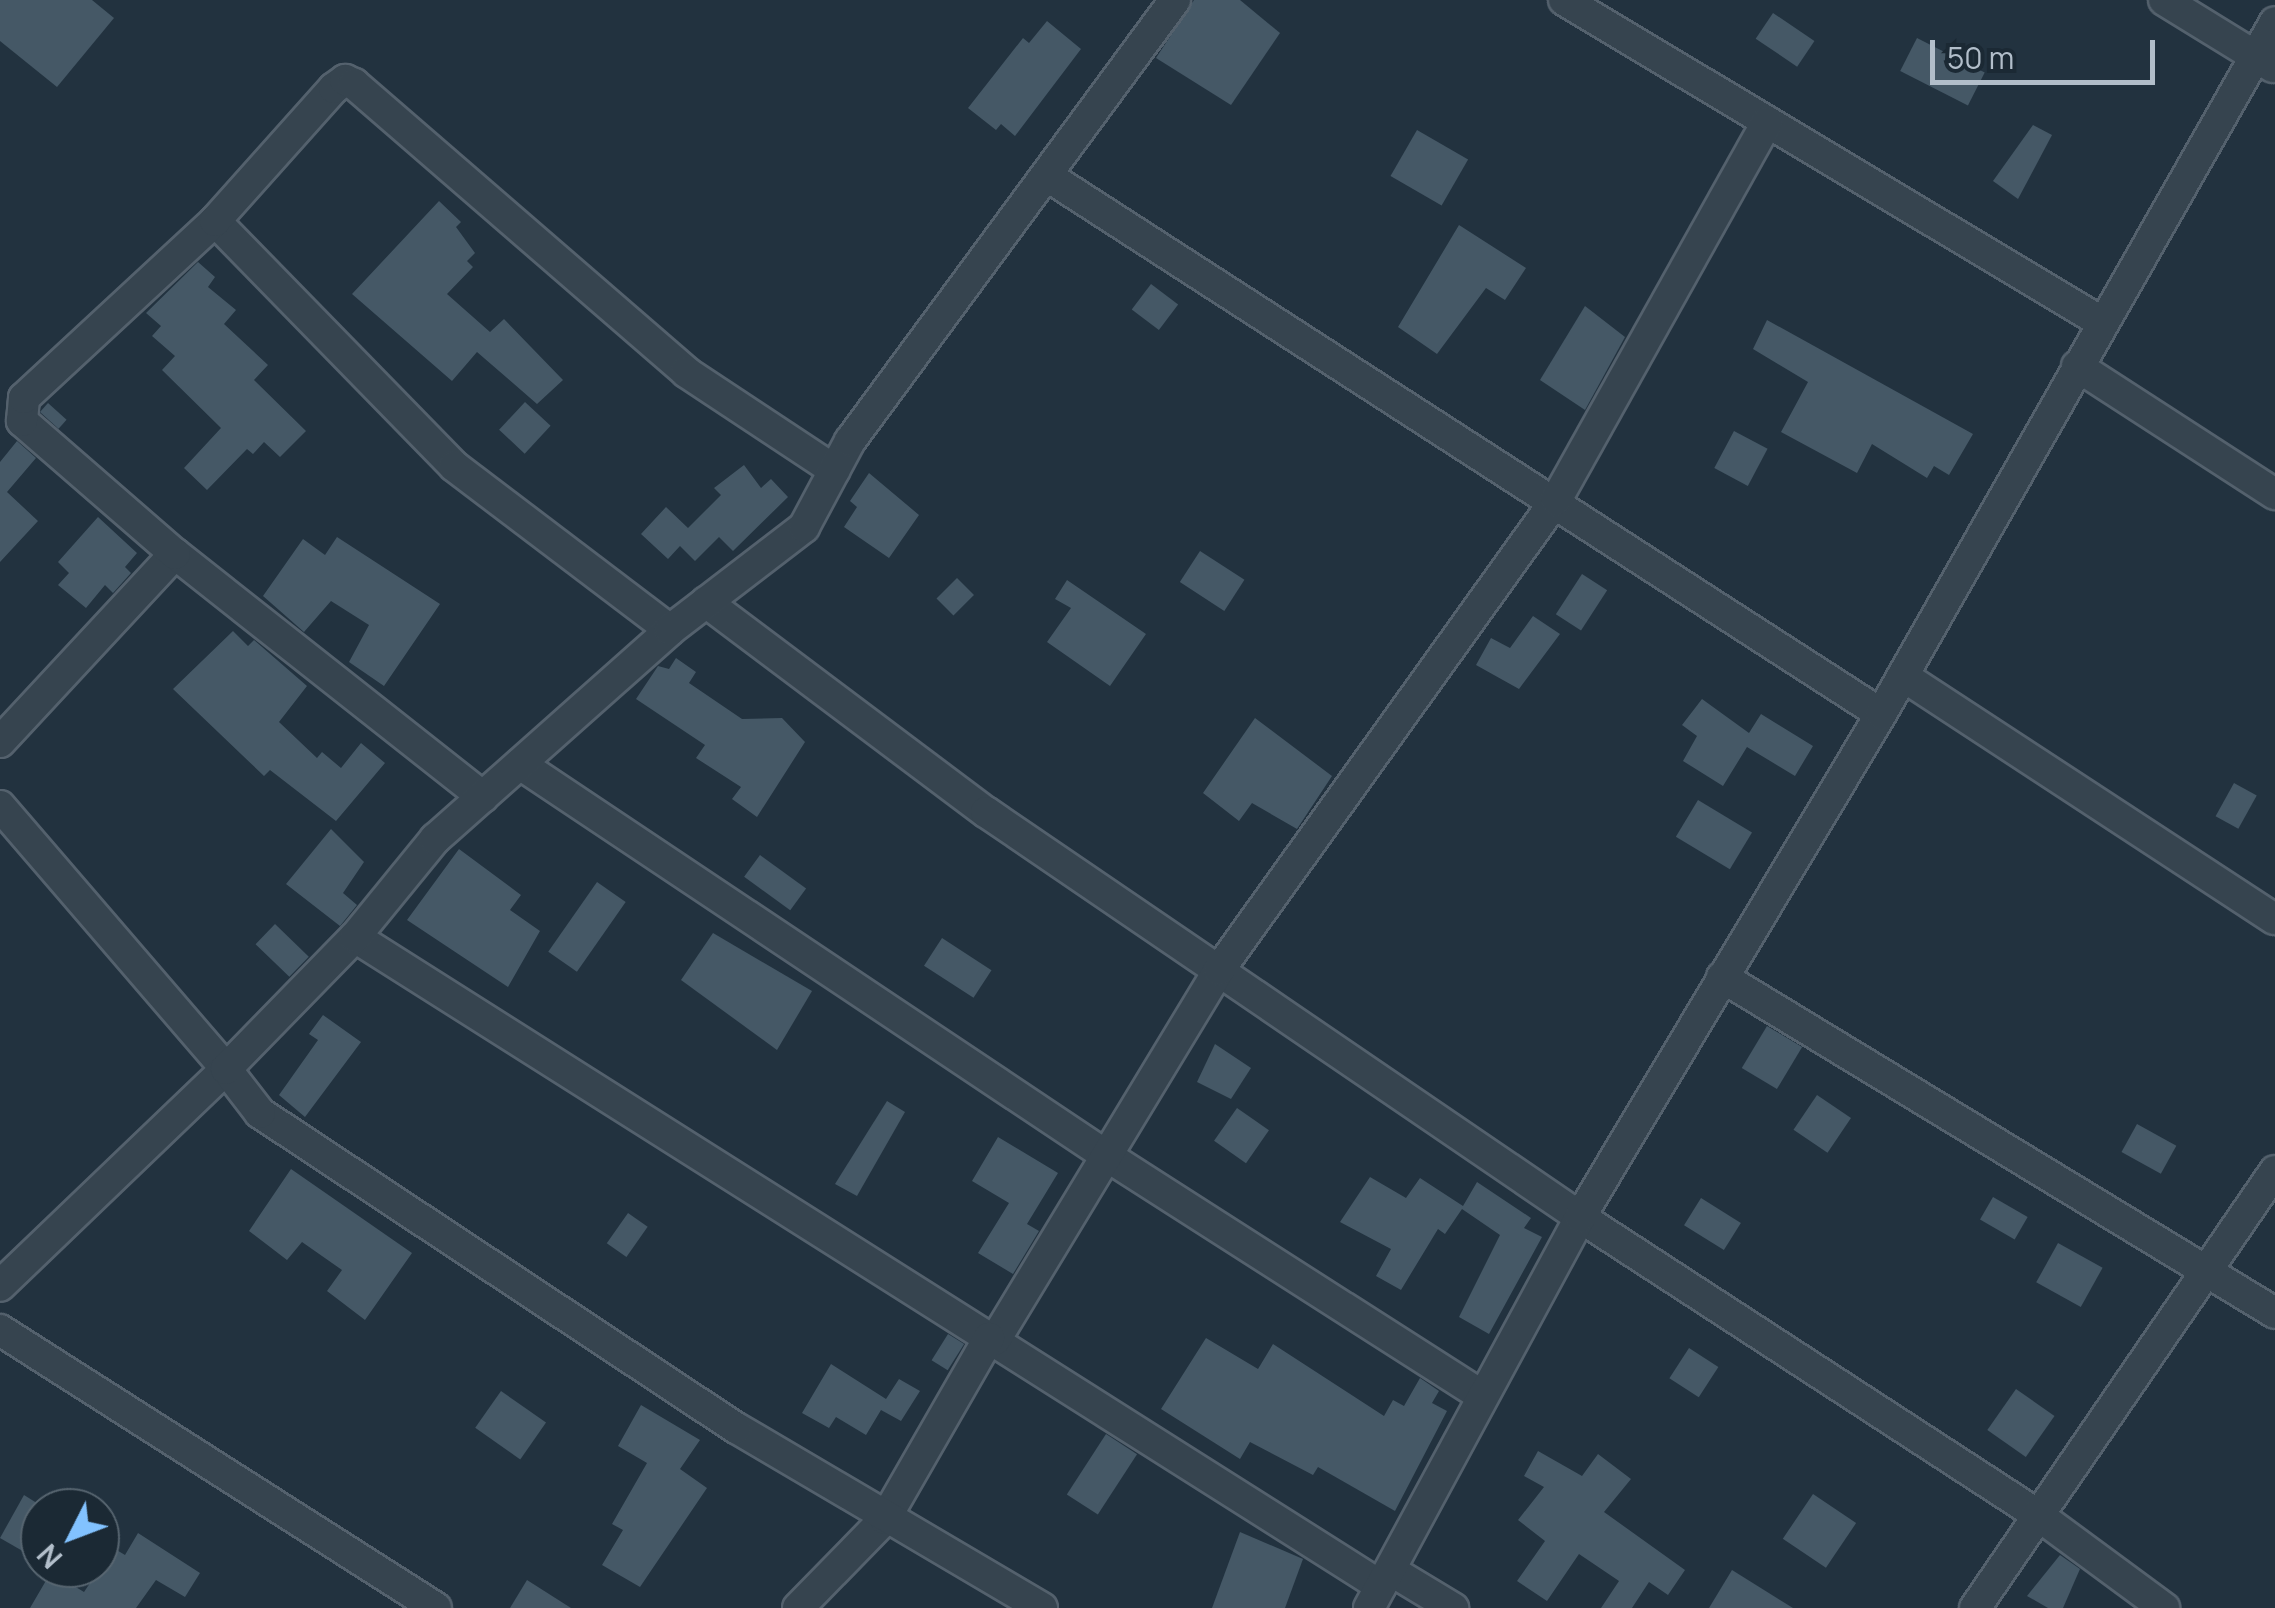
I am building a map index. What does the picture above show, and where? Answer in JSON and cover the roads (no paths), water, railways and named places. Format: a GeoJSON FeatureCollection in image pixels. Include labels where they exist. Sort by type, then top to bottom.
{"type":"FeatureCollection","features":[{"type":"Feature","properties":{"kind":"street"},"geometry":{"type":"LineString","coordinates":[[0,1286],[226,1070],[355,937],[435,839],[670,630],[804,527],[834,470],[1175,0]]}},
{"type":"Feature","properties":{"kind":"street"},"geometry":{"type":"LineString","coordinates":[[1564,0],[2103,323]]}},
{"type":"Feature","properties":{"kind":"street"},"geometry":{"type":"LineString","coordinates":[[2164,0],[2266,63]]}},
{"type":"Feature","properties":{"kind":"street"},"geometry":{"type":"LineString","coordinates":[[1380,1588],[1480,1395],[1580,1218],[1881,714],[2076,366],[2266,63],[2275,22]]}},
{"type":"Feature","properties":{"kind":"street"},"geometry":{"type":"LineString","coordinates":[[483,796],[176,554],[22,422],[24,398],[215,221],[334,88],[344,80],[354,84],[686,372],[834,470]]}},
{"type":"Feature","properties":{"kind":"street"},"geometry":{"type":"LineString","coordinates":[[798,1608],[885,1519],[1219,970],[1556,500],[1767,122]]}},
{"type":"Feature","properties":{"kind":"street"},"geometry":{"type":"LineString","coordinates":[[1049,176],[1556,500],[1881,714]]}},
{"type":"Feature","properties":{"kind":"street"},"geometry":{"type":"LineString","coordinates":[[215,221],[454,466],[670,630]]}},
{"type":"Feature","properties":{"kind":"street"},"geometry":{"type":"LineString","coordinates":[[2076,366],[2275,494]]}},
{"type":"Feature","properties":{"kind":"street"},"geometry":{"type":"LineString","coordinates":[[0,742],[176,554]]}},
{"type":"Feature","properties":{"kind":"street"},"geometry":{"type":"LineString","coordinates":[[706,602],[986,812],[1580,1218],[2038,1515],[2164,1608]]}},
{"type":"Feature","properties":{"kind":"street"},"geometry":{"type":"LineString","coordinates":[[1902,676],[2275,919]]}},
{"type":"Feature","properties":{"kind":"street"},"geometry":{"type":"LineString","coordinates":[[520,764],[1107,1156],[1480,1395]]}},
{"type":"Feature","properties":{"kind":"street"},"geometry":{"type":"LineString","coordinates":[[0,806],[260,1113],[885,1519],[1042,1608]]}},
{"type":"Feature","properties":{"kind":"street"},"geometry":{"type":"LineString","coordinates":[[355,937],[1380,1588],[1454,1608]]}},
{"type":"Feature","properties":{"kind":"street"},"geometry":{"type":"LineString","coordinates":[[1722,977],[2275,1313]]}},
{"type":"Feature","properties":{"kind":"street"},"geometry":{"type":"LineString","coordinates":[[1975,1608],[2275,1171]]}},
{"type":"Feature","properties":{"kind":"street"},"geometry":{"type":"LineString","coordinates":[[0,1330],[436,1608]]}}]}
